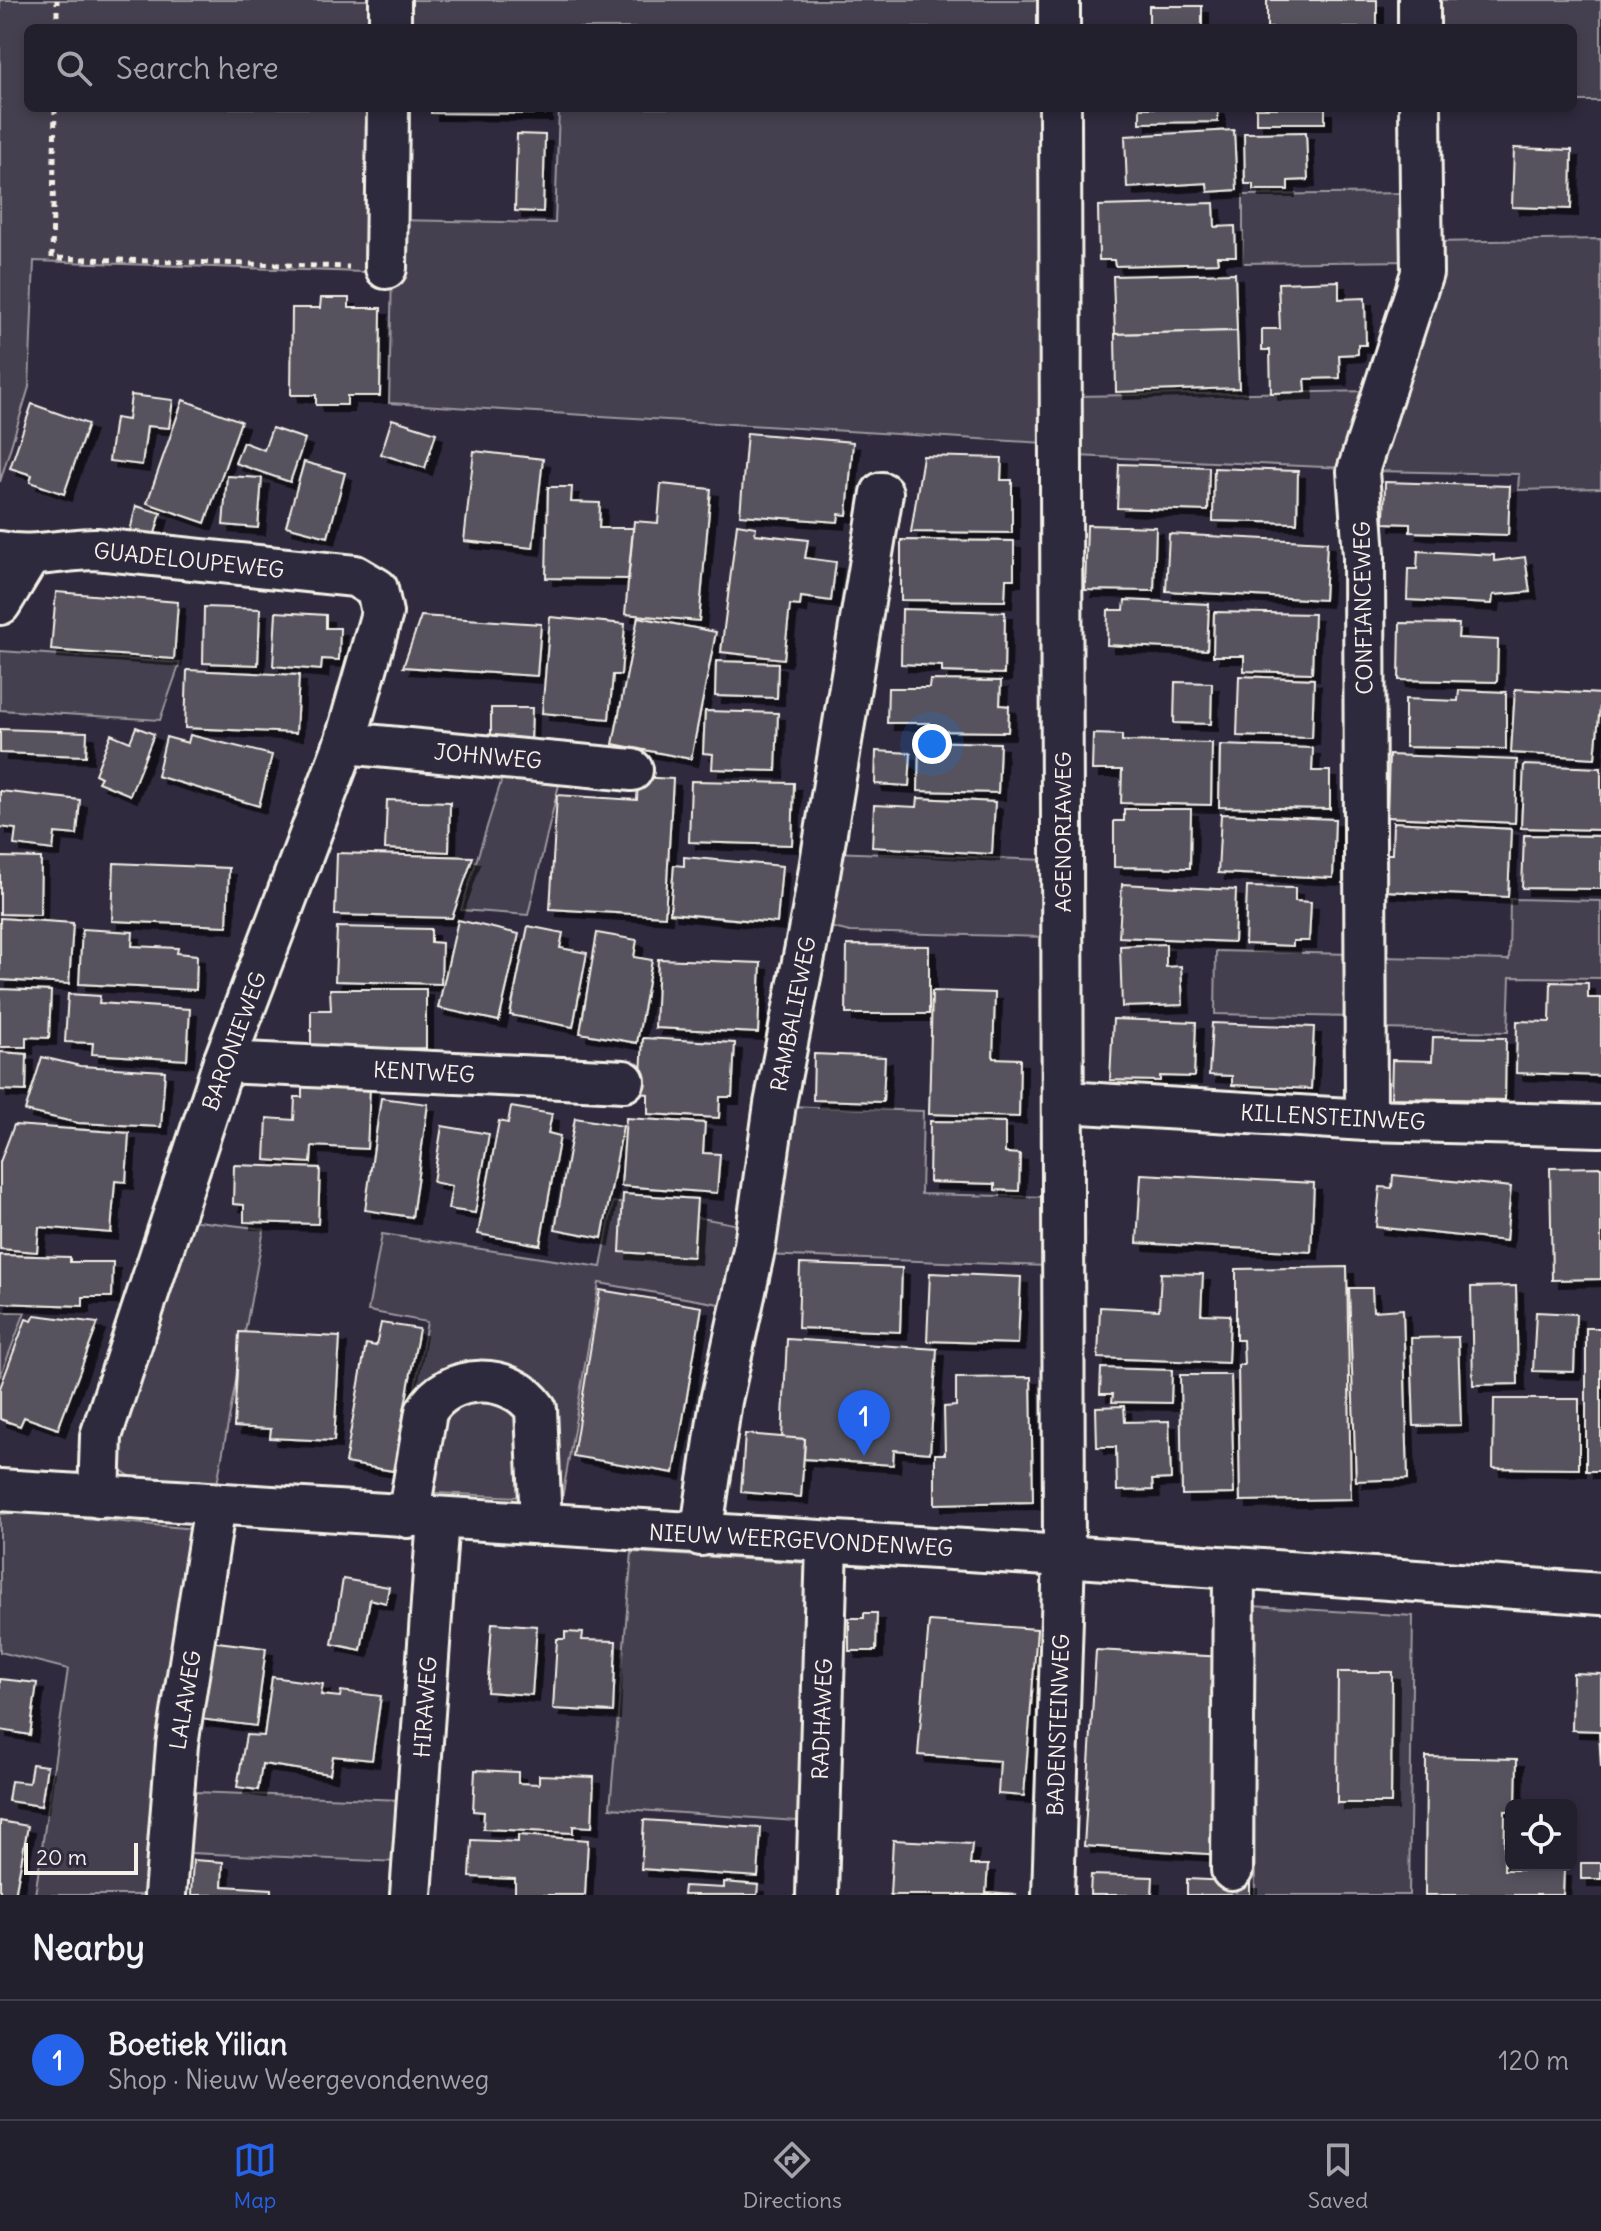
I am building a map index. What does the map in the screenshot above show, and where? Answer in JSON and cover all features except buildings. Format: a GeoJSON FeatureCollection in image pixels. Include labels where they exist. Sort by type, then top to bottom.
{"type":"FeatureCollection","features":[{"type":"Feature","properties":{"kind":"street"},"geometry":{"type":"LineString","coordinates":[[390,0],[390,24]]}},
{"type":"Feature","properties":{"kind":"street"},"geometry":{"type":"LineString","coordinates":[[1059,0],[1059,24]]}},
{"type":"Feature","properties":{"kind":"street"},"geometry":{"type":"LineString","coordinates":[[1419,0],[1419,24]]}},
{"type":"Feature","properties":{"kind":"street"},"geometry":{"type":"LineString","coordinates":[[386,268],[388,112]]}},
{"type":"Feature","properties":{"kind":"street","name":"AGENORIAWEG"},"geometry":{"type":"LineString","coordinates":[[1060,112],[1064,1556]]}},
{"type":"Feature","properties":{"kind":"street","name":"CONFIANCEWEG"},"geometry":{"type":"LineString","coordinates":[[1366,1120],[1364,555],[1358,471],[1422,273],[1420,112]]}},
{"type":"Feature","properties":{"kind":"street","name":"RAMBALIEWEG"},"geometry":{"type":"LineString","coordinates":[[701,1535],[721,1401],[755,1245],[775,1104],[813,911],[882,493]]}},
{"type":"Feature","properties":{"kind":"street","name":"GUADELOUPEWEG"},"geometry":{"type":"LineString","coordinates":[[14,555],[96,549],[355,576],[377,589]]}},
{"type":"Feature","properties":{"kind":"street"},"geometry":{"type":"LineString","coordinates":[[0,604],[14,555]]}},
{"type":"Feature","properties":{"kind":"street","name":"BARONIEWEG"},"geometry":{"type":"LineString","coordinates":[[99,1497],[101,1436],[224,1062],[345,743],[382,613],[377,589]]}},
{"type":"Feature","properties":{"kind":"street","name":"JOHNWEG"},"geometry":{"type":"LineString","coordinates":[[345,743],[632,770]]}},
{"type":"Feature","properties":{"kind":"street","name":"KENTWEG"},"geometry":{"type":"LineString","coordinates":[[224,1062],[624,1081]]}},
{"type":"Feature","properties":{"kind":"street","name":"KILLENSTEINWEG"},"geometry":{"type":"LineString","coordinates":[[1065,1102],[1366,1120],[1601,1126]]}},
{"type":"Feature","properties":{"kind":"street","name":"HIRAWEG"},"geometry":{"type":"LineString","coordinates":[[411,1895],[426,1412],[434,1398],[448,1387],[468,1383],[506,1384],[528,1398],[536,1409],[541,1524]]}},
{"type":"Feature","properties":{"kind":"street","name":"NIEUW WEERGEVONDENWEG"},"geometry":{"type":"LineString","coordinates":[[0,1490],[1064,1556],[1601,1594]]}},
{"type":"Feature","properties":{"kind":"street","name":"LALAWEG"},"geometry":{"type":"LineString","coordinates":[[165,1895],[177,1745],[215,1505]]}},
{"type":"Feature","properties":{"kind":"street","name":"RADHAWEG"},"geometry":{"type":"LineString","coordinates":[[817,1895],[827,1543]]}},
{"type":"Feature","properties":{"kind":"street","name":"BADENSTEINWEG"},"geometry":{"type":"LineString","coordinates":[[1053,1895],[1064,1556]]}},
{"type":"Feature","properties":{"kind":"street"},"geometry":{"type":"LineString","coordinates":[[1232,1870],[1234,1568]]}},
{"type":"Feature","properties":{"kind":"path"},"geometry":{"type":"LineString","coordinates":[[57,0],[57,24]]}},
{"type":"Feature","properties":{"kind":"path"},"geometry":{"type":"LineString","coordinates":[[55,112],[52,258],[386,268]]}},
{"type":"Feature","properties":{"kind":"shaded area"},"geometry":{"type":"Polygon","coordinates":[[[0,0],[1043,0],[1043,24],[24,24],[24,112],[398,112],[394,220],[555,223],[559,112],[1044,112],[1045,443],[389,403],[392,273],[34,261],[29,387],[0,482],[0,0]]]}},
{"type":"Feature","properties":{"kind":"shaded area"},"geometry":{"type":"Polygon","coordinates":[[[1429,0],[1601,0],[1601,101],[1577,101],[1577,24],[1429,24],[1429,0]]]}},
{"type":"Feature","properties":{"kind":"shaded area"},"geometry":{"type":"Polygon","coordinates":[[[1413,193],[1414,261],[1243,263],[1243,195],[1413,193]]]}},
{"type":"Feature","properties":{"kind":"shaded area"},"geometry":{"type":"Polygon","coordinates":[[[1601,239],[1601,488],[1518,490],[1519,474],[1375,471],[1432,242],[1601,239]]]}},
{"type":"Feature","properties":{"kind":"shaded area"},"geometry":{"type":"Polygon","coordinates":[[[1373,391],[1347,468],[1076,456],[1076,396],[1373,391]]]}},
{"type":"Feature","properties":{"kind":"shaded area"},"geometry":{"type":"Polygon","coordinates":[[[0,651],[180,663],[160,720],[0,710],[0,651]]]}},
{"type":"Feature","properties":{"kind":"shaded area"},"geometry":{"type":"Polygon","coordinates":[[[505,769],[561,776],[528,915],[461,910],[505,769]]]}},
{"type":"Feature","properties":{"kind":"shaded area"},"geometry":{"type":"Polygon","coordinates":[[[831,852],[1047,860],[1046,937],[850,932],[821,925],[831,852]]]}},
{"type":"Feature","properties":{"kind":"shaded area"},"geometry":{"type":"Polygon","coordinates":[[[1510,899],[1601,901],[1601,978],[1510,977],[1508,1032],[1382,1029],[1383,957],[1509,960],[1510,899]]]}},
{"type":"Feature","properties":{"kind":"shaded area"},"geometry":{"type":"Polygon","coordinates":[[[1216,951],[1354,954],[1352,1017],[1215,1014],[1216,951]]]}},
{"type":"Feature","properties":{"kind":"shaded area"},"geometry":{"type":"Polygon","coordinates":[[[788,1106],[923,1111],[921,1194],[1049,1197],[1047,1266],[763,1255],[788,1106]]]}},
{"type":"Feature","properties":{"kind":"shaded area"},"geometry":{"type":"Polygon","coordinates":[[[613,1202],[745,1226],[731,1306],[599,1283],[562,1499],[396,1491],[427,1322],[368,1311],[382,1234],[601,1267],[613,1202]]]}},
{"type":"Feature","properties":{"kind":"shaded area"},"geometry":{"type":"Polygon","coordinates":[[[189,1220],[264,1229],[217,1484],[154,1482],[131,1476],[119,1466],[115,1443],[189,1220]]]}},
{"type":"Feature","properties":{"kind":"shaded area"},"geometry":{"type":"Polygon","coordinates":[[[0,1312],[25,1312],[0,1377],[0,1312]]]}},
{"type":"Feature","properties":{"kind":"shaded area"},"geometry":{"type":"Polygon","coordinates":[[[25,1512],[203,1530],[155,1895],[35,1895],[68,1669],[0,1652],[0,1514],[25,1512]]]}},
{"type":"Feature","properties":{"kind":"shaded area"},"geometry":{"type":"Polygon","coordinates":[[[632,1552],[808,1563],[811,1822],[610,1808],[632,1552]]]}},
{"type":"Feature","properties":{"kind":"shaded area"},"geometry":{"type":"Polygon","coordinates":[[[1252,1606],[1413,1616],[1409,1895],[1255,1895],[1252,1606]]]}},
{"type":"Feature","properties":{"kind":"shaded area"},"geometry":{"type":"Polygon","coordinates":[[[194,1792],[402,1800],[399,1862],[190,1853],[194,1792]]]}},
{"type":"Feature","properties":{"kind":"place","name":"Boetiek Yilian"},"geometry":{"type":"Point","coordinates":[864,1456]}}]}
